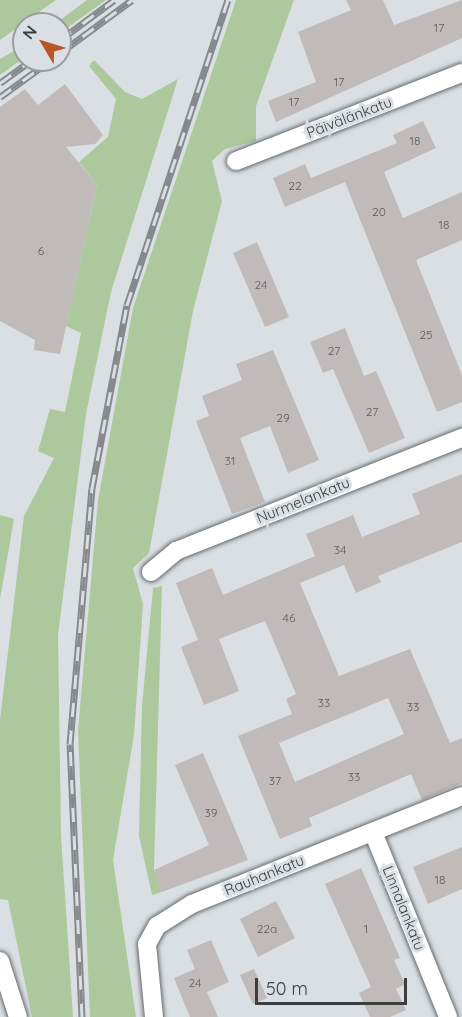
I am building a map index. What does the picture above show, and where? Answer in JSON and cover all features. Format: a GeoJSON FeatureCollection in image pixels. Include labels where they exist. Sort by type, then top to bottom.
{"type":"FeatureCollection","features":[{"type":"Feature","properties":{"kind":"street","name":"Päivälänkatu"},"geometry":{"type":"LineString","coordinates":[[236,160],[462,73]]}},
{"type":"Feature","properties":{"kind":"street","name":"Nurmelankatu"},"geometry":{"type":"LineString","coordinates":[[151,572],[176,551],[462,438]]}},
{"type":"Feature","properties":{"kind":"street","name":"Rauhankatu"},"geometry":{"type":"LineString","coordinates":[[154,1017],[147,944],[157,926],[192,904],[462,796]]}},
{"type":"Feature","properties":{"kind":"street","name":"Linnalankatu"},"geometry":{"type":"LineString","coordinates":[[372,832],[448,1017]]}},
{"type":"Feature","properties":{"kind":"street"},"geometry":{"type":"LineString","coordinates":[[0,961],[18,1017]]}},
{"type":"Feature","properties":{"kind":"green space"},"geometry":{"type":"Polygon","coordinates":[[[0,0],[56,0],[39,12],[12,12],[12,31],[0,40],[0,0]]]}},
{"type":"Feature","properties":{"kind":"green space"},"geometry":{"type":"Polygon","coordinates":[[[87,0],[106,0],[72,24],[71,12],[87,0]]]}},
{"type":"Feature","properties":{"kind":"green space"},"geometry":{"type":"Polygon","coordinates":[[[236,0],[294,0],[256,106],[256,141],[225,149],[212,161],[222,201],[193,311],[149,553],[133,568],[143,604],[134,735],[113,860],[136,1017],[90,1017],[78,731],[98,500],[133,308],[236,0]]]}},
{"type":"Feature","properties":{"kind":"green space"},"geometry":{"type":"Polygon","coordinates":[[[12,52],[12,66],[0,75],[0,59],[12,52]]]}},
{"type":"Feature","properties":{"kind":"green space"},"geometry":{"type":"Polygon","coordinates":[[[94,60],[125,92],[142,99],[178,79],[111,292],[86,414],[58,635],[61,835],[73,1017],[32,1017],[8,900],[0,899],[0,720],[24,516],[54,458],[38,451],[50,409],[65,412],[81,333],[66,326],[97,185],[79,162],[108,137],[116,99],[89,66],[94,60]]]}},
{"type":"Feature","properties":{"kind":"green space"},"geometry":{"type":"Polygon","coordinates":[[[0,515],[14,519],[0,599],[0,515]]]}},
{"type":"Feature","properties":{"kind":"green space"},"geometry":{"type":"Polygon","coordinates":[[[162,586],[154,869],[162,892],[152,895],[139,836],[142,706],[153,588],[162,586]]]}},
{"type":"Feature","properties":{"kind":"building"},"geometry":{"type":"Polygon","coordinates":[[[346,0],[383,0],[394,25],[462,0],[462,38],[276,122],[268,101],[316,82],[298,32],[351,10],[346,0]]]}},
{"type":"Feature","properties":{"kind":"building"},"geometry":{"type":"Polygon","coordinates":[[[65,84],[103,135],[95,144],[66,147],[97,185],[60,354],[34,350],[35,340],[0,321],[0,107],[25,89],[38,105],[65,84]]]}},
{"type":"Feature","properties":{"kind":"building"},"geometry":{"type":"Polygon","coordinates":[[[423,121],[436,148],[384,172],[403,218],[462,192],[462,240],[416,260],[462,375],[462,402],[437,412],[345,182],[285,207],[273,178],[305,164],[311,178],[397,143],[393,135],[423,121]]]}},
{"type":"Feature","properties":{"kind":"building"},"geometry":{"type":"Polygon","coordinates":[[[257,242],[289,317],[265,327],[233,253],[257,242]]]}},
{"type":"Feature","properties":{"kind":"building"},"geometry":{"type":"Polygon","coordinates":[[[345,328],[364,376],[376,371],[405,438],[369,453],[333,369],[323,373],[310,342],[345,328]]]}},
{"type":"Feature","properties":{"kind":"building"},"geometry":{"type":"Polygon","coordinates":[[[273,350],[319,460],[288,473],[270,426],[240,438],[265,502],[232,514],[196,421],[209,416],[202,396],[242,380],[236,364],[273,350]]]}},
{"type":"Feature","properties":{"kind":"building"},"geometry":{"type":"Polygon","coordinates":[[[462,474],[462,542],[378,576],[381,582],[356,593],[344,565],[300,583],[339,676],[410,649],[450,743],[462,738],[462,783],[422,800],[411,774],[309,818],[312,826],[280,839],[238,736],[292,714],[286,699],[296,694],[265,621],[219,639],[239,691],[204,705],[181,647],[198,640],[176,583],[212,568],[223,595],[315,556],[306,534],[353,515],[362,537],[420,514],[412,494],[462,474]],[[388,698],[279,743],[295,782],[404,734],[388,698]]]}},
{"type":"Feature","properties":{"kind":"building"},"geometry":{"type":"Polygon","coordinates":[[[203,753],[248,860],[162,892],[154,870],[209,845],[175,765],[203,753]]]}},
{"type":"Feature","properties":{"kind":"building"},"geometry":{"type":"Polygon","coordinates":[[[462,847],[462,889],[428,904],[413,867],[462,847]]]}},
{"type":"Feature","properties":{"kind":"building"},"geometry":{"type":"Polygon","coordinates":[[[361,868],[400,958],[394,960],[405,984],[396,989],[406,1010],[390,1017],[370,1017],[359,993],[371,987],[325,884],[361,868]]]}},
{"type":"Feature","properties":{"kind":"building"},"geometry":{"type":"Polygon","coordinates":[[[276,901],[295,938],[258,957],[240,919],[276,901]]]}},
{"type":"Feature","properties":{"kind":"building"},"geometry":{"type":"Polygon","coordinates":[[[211,940],[229,982],[207,992],[218,1017],[190,1017],[174,978],[195,969],[187,950],[211,940]]]}},
{"type":"Feature","properties":{"kind":"building"},"geometry":{"type":"Polygon","coordinates":[[[254,969],[267,998],[253,1004],[240,975],[254,969]]]}},
{"type":"Feature","properties":{"kind":"railway"},"geometry":{"type":"LineString","coordinates":[[72,31],[114,0]]}},
{"type":"Feature","properties":{"kind":"railway"},"geometry":{"type":"LineString","coordinates":[[72,44],[132,0]]}},
{"type":"Feature","properties":{"kind":"railway"},"geometry":{"type":"LineString","coordinates":[[82,1017],[70,744],[92,488],[127,305],[228,0]]}},
{"type":"Feature","properties":{"kind":"railway"},"geometry":{"type":"LineString","coordinates":[[0,83],[15,72]]}},
{"type":"Feature","properties":{"kind":"railway"},"geometry":{"type":"LineString","coordinates":[[0,97],[34,72]]}}]}
